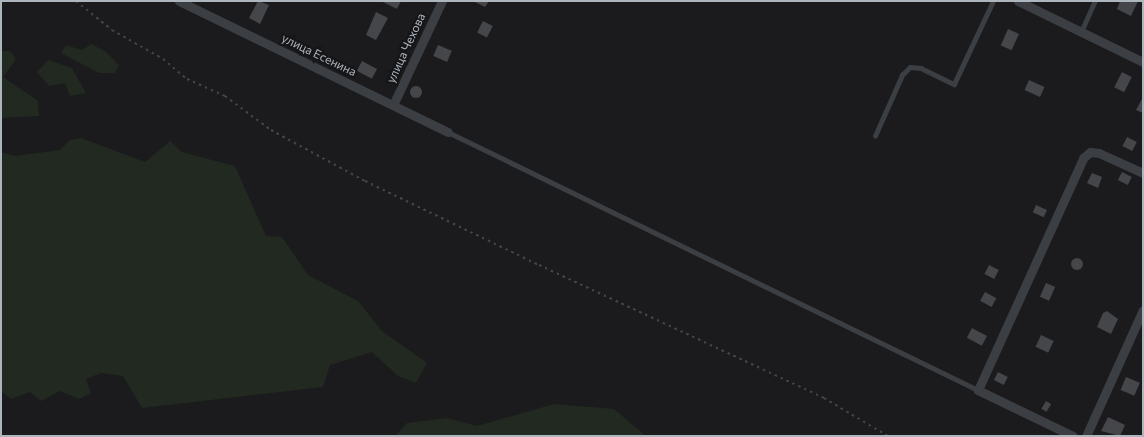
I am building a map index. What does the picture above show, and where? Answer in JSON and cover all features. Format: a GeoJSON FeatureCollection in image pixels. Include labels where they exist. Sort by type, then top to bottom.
{"type":"FeatureCollection","features":[{"type":"Feature","properties":{"kind":"street","name":"улица Есенина"},"geometry":{"type":"LineString","coordinates":[[179,1],[448,132]]}},
{"type":"Feature","properties":{"kind":"street","name":"улица Чехова"},"geometry":{"type":"LineString","coordinates":[[392,105],[442,1]]}},
{"type":"Feature","properties":{"kind":"street"},"geometry":{"type":"LineString","coordinates":[[1018,1],[1143,62]]}},
{"type":"Feature","properties":{"kind":"street"},"geometry":{"type":"LineString","coordinates":[[1073,436],[978,390],[1083,158],[1090,152],[1099,153],[1143,174]]}},
{"type":"Feature","properties":{"kind":"street"},"geometry":{"type":"LineString","coordinates":[[1086,436],[1143,310]]}},
{"type":"Feature","properties":{"kind":"lane"},"geometry":{"type":"LineString","coordinates":[[875,136],[902,75],[910,67],[921,68],[954,84],[993,1]]}},
{"type":"Feature","properties":{"kind":"lane"},"geometry":{"type":"LineString","coordinates":[[1081,32],[1095,1]]}},
{"type":"Feature","properties":{"kind":"lane"},"geometry":{"type":"LineString","coordinates":[[448,132],[978,390]]}},
{"type":"Feature","properties":{"kind":"path"},"geometry":{"type":"LineString","coordinates":[[76,1],[112,30],[163,59],[187,79],[225,96],[270,130],[365,181],[539,265],[824,398],[888,436]]}},
{"type":"Feature","properties":{"kind":"shaded area"},"geometry":{"type":"Polygon","coordinates":[[[91,44],[105,51],[119,65],[115,73],[99,73],[61,53],[66,45],[82,50],[91,44]]]}},
{"type":"Feature","properties":{"kind":"shaded area"},"geometry":{"type":"Polygon","coordinates":[[[1,51],[10,51],[16,59],[3,77],[38,101],[39,116],[1,118],[1,51]]]}},
{"type":"Feature","properties":{"kind":"shaded area"},"geometry":{"type":"Polygon","coordinates":[[[48,60],[72,68],[86,93],[70,96],[65,83],[49,86],[37,72],[48,60]]]}},
{"type":"Feature","properties":{"kind":"shaded area"},"geometry":{"type":"Polygon","coordinates":[[[81,138],[145,162],[170,141],[182,152],[235,166],[266,236],[282,237],[308,275],[358,301],[382,331],[427,363],[416,383],[398,376],[372,352],[330,365],[323,387],[142,408],[123,376],[101,373],[86,379],[91,393],[79,399],[60,391],[41,401],[30,392],[11,399],[1,391],[1,152],[15,156],[60,150],[70,140],[81,138]]]}},
{"type":"Feature","properties":{"kind":"shaded area"},"geometry":{"type":"Polygon","coordinates":[[[554,404],[614,409],[646,436],[395,436],[407,423],[447,418],[477,426],[554,404]]]}},
{"type":"Feature","properties":{"kind":"building"},"geometry":{"type":"Polygon","coordinates":[[[258,1],[269,5],[260,24],[249,18],[258,1]]]}},
{"type":"Feature","properties":{"kind":"building"},"geometry":{"type":"Polygon","coordinates":[[[381,1],[401,1],[397,9],[381,1]]]}},
{"type":"Feature","properties":{"kind":"building"},"geometry":{"type":"Polygon","coordinates":[[[473,1],[489,1],[485,7],[473,1]]]}},
{"type":"Feature","properties":{"kind":"building"},"geometry":{"type":"Polygon","coordinates":[[[1120,1],[1138,1],[1131,16],[1117,9],[1120,1]]]}},
{"type":"Feature","properties":{"kind":"building"},"geometry":{"type":"Polygon","coordinates":[[[376,12],[388,18],[376,40],[366,35],[376,12]]]}},
{"type":"Feature","properties":{"kind":"building"},"geometry":{"type":"Polygon","coordinates":[[[483,21],[493,26],[487,38],[477,33],[483,21]]]}},
{"type":"Feature","properties":{"kind":"building"},"geometry":{"type":"Polygon","coordinates":[[[1008,29],[1019,34],[1012,50],[1001,45],[1008,29]]]}},
{"type":"Feature","properties":{"kind":"building"},"geometry":{"type":"Polygon","coordinates":[[[438,45],[452,51],[447,62],[433,56],[438,45]]]}},
{"type":"Feature","properties":{"kind":"building"},"geometry":{"type":"Polygon","coordinates":[[[362,61],[377,69],[372,79],[357,71],[362,61]]]}},
{"type":"Feature","properties":{"kind":"building"},"geometry":{"type":"Polygon","coordinates":[[[1122,72],[1132,77],[1124,92],[1114,87],[1122,72]]]}},
{"type":"Feature","properties":{"kind":"building"},"geometry":{"type":"Polygon","coordinates":[[[1029,80],[1045,87],[1040,97],[1025,90],[1029,80]]]}},
{"type":"Feature","properties":{"kind":"building"},"geometry":{"type":"Polygon","coordinates":[[[416,86],[422,92],[416,98],[410,92],[416,86]]]}},
{"type":"Feature","properties":{"kind":"building"},"geometry":{"type":"Polygon","coordinates":[[[1143,97],[1143,113],[1136,110],[1143,97]]]}},
{"type":"Feature","properties":{"kind":"building"},"geometry":{"type":"Polygon","coordinates":[[[1127,137],[1137,142],[1132,151],[1122,146],[1127,137]]]}},
{"type":"Feature","properties":{"kind":"building"},"geometry":{"type":"Polygon","coordinates":[[[1122,172],[1132,177],[1128,185],[1118,180],[1122,172]]]}},
{"type":"Feature","properties":{"kind":"building"},"geometry":{"type":"Polygon","coordinates":[[[1092,173],[1102,177],[1098,188],[1087,183],[1092,173]]]}},
{"type":"Feature","properties":{"kind":"building"},"geometry":{"type":"Polygon","coordinates":[[[1036,205],[1047,210],[1044,217],[1033,212],[1036,205]]]}},
{"type":"Feature","properties":{"kind":"building"},"geometry":{"type":"Polygon","coordinates":[[[1075,258],[1079,258],[1083,264],[1079,270],[1075,270],[1071,266],[1071,262],[1075,258]]]}},
{"type":"Feature","properties":{"kind":"building"},"geometry":{"type":"Polygon","coordinates":[[[989,265],[999,270],[994,279],[984,274],[989,265]]]}},
{"type":"Feature","properties":{"kind":"building"},"geometry":{"type":"Polygon","coordinates":[[[1046,283],[1055,287],[1049,301],[1040,297],[1046,283]]]}},
{"type":"Feature","properties":{"kind":"building"},"geometry":{"type":"Polygon","coordinates":[[[985,292],[996,298],[992,307],[980,301],[985,292]]]}},
{"type":"Feature","properties":{"kind":"building"},"geometry":{"type":"Polygon","coordinates":[[[1107,311],[1118,319],[1111,334],[1097,327],[1103,313],[1107,311]]]}},
{"type":"Feature","properties":{"kind":"building"},"geometry":{"type":"Polygon","coordinates":[[[972,328],[987,336],[982,346],[967,338],[972,328]]]}},
{"type":"Feature","properties":{"kind":"building"},"geometry":{"type":"Polygon","coordinates":[[[1041,335],[1054,341],[1048,353],[1036,347],[1041,335]]]}},
{"type":"Feature","properties":{"kind":"building"},"geometry":{"type":"Polygon","coordinates":[[[998,372],[1008,377],[1004,385],[994,380],[998,372]]]}},
{"type":"Feature","properties":{"kind":"building"},"geometry":{"type":"Polygon","coordinates":[[[1126,377],[1140,383],[1134,396],[1121,390],[1126,377]]]}},
{"type":"Feature","properties":{"kind":"building"},"geometry":{"type":"Polygon","coordinates":[[[1046,401],[1051,404],[1047,412],[1041,409],[1046,401]]]}},
{"type":"Feature","properties":{"kind":"building"},"geometry":{"type":"Polygon","coordinates":[[[1108,417],[1125,425],[1120,436],[1101,431],[1108,417]]]}}]}
